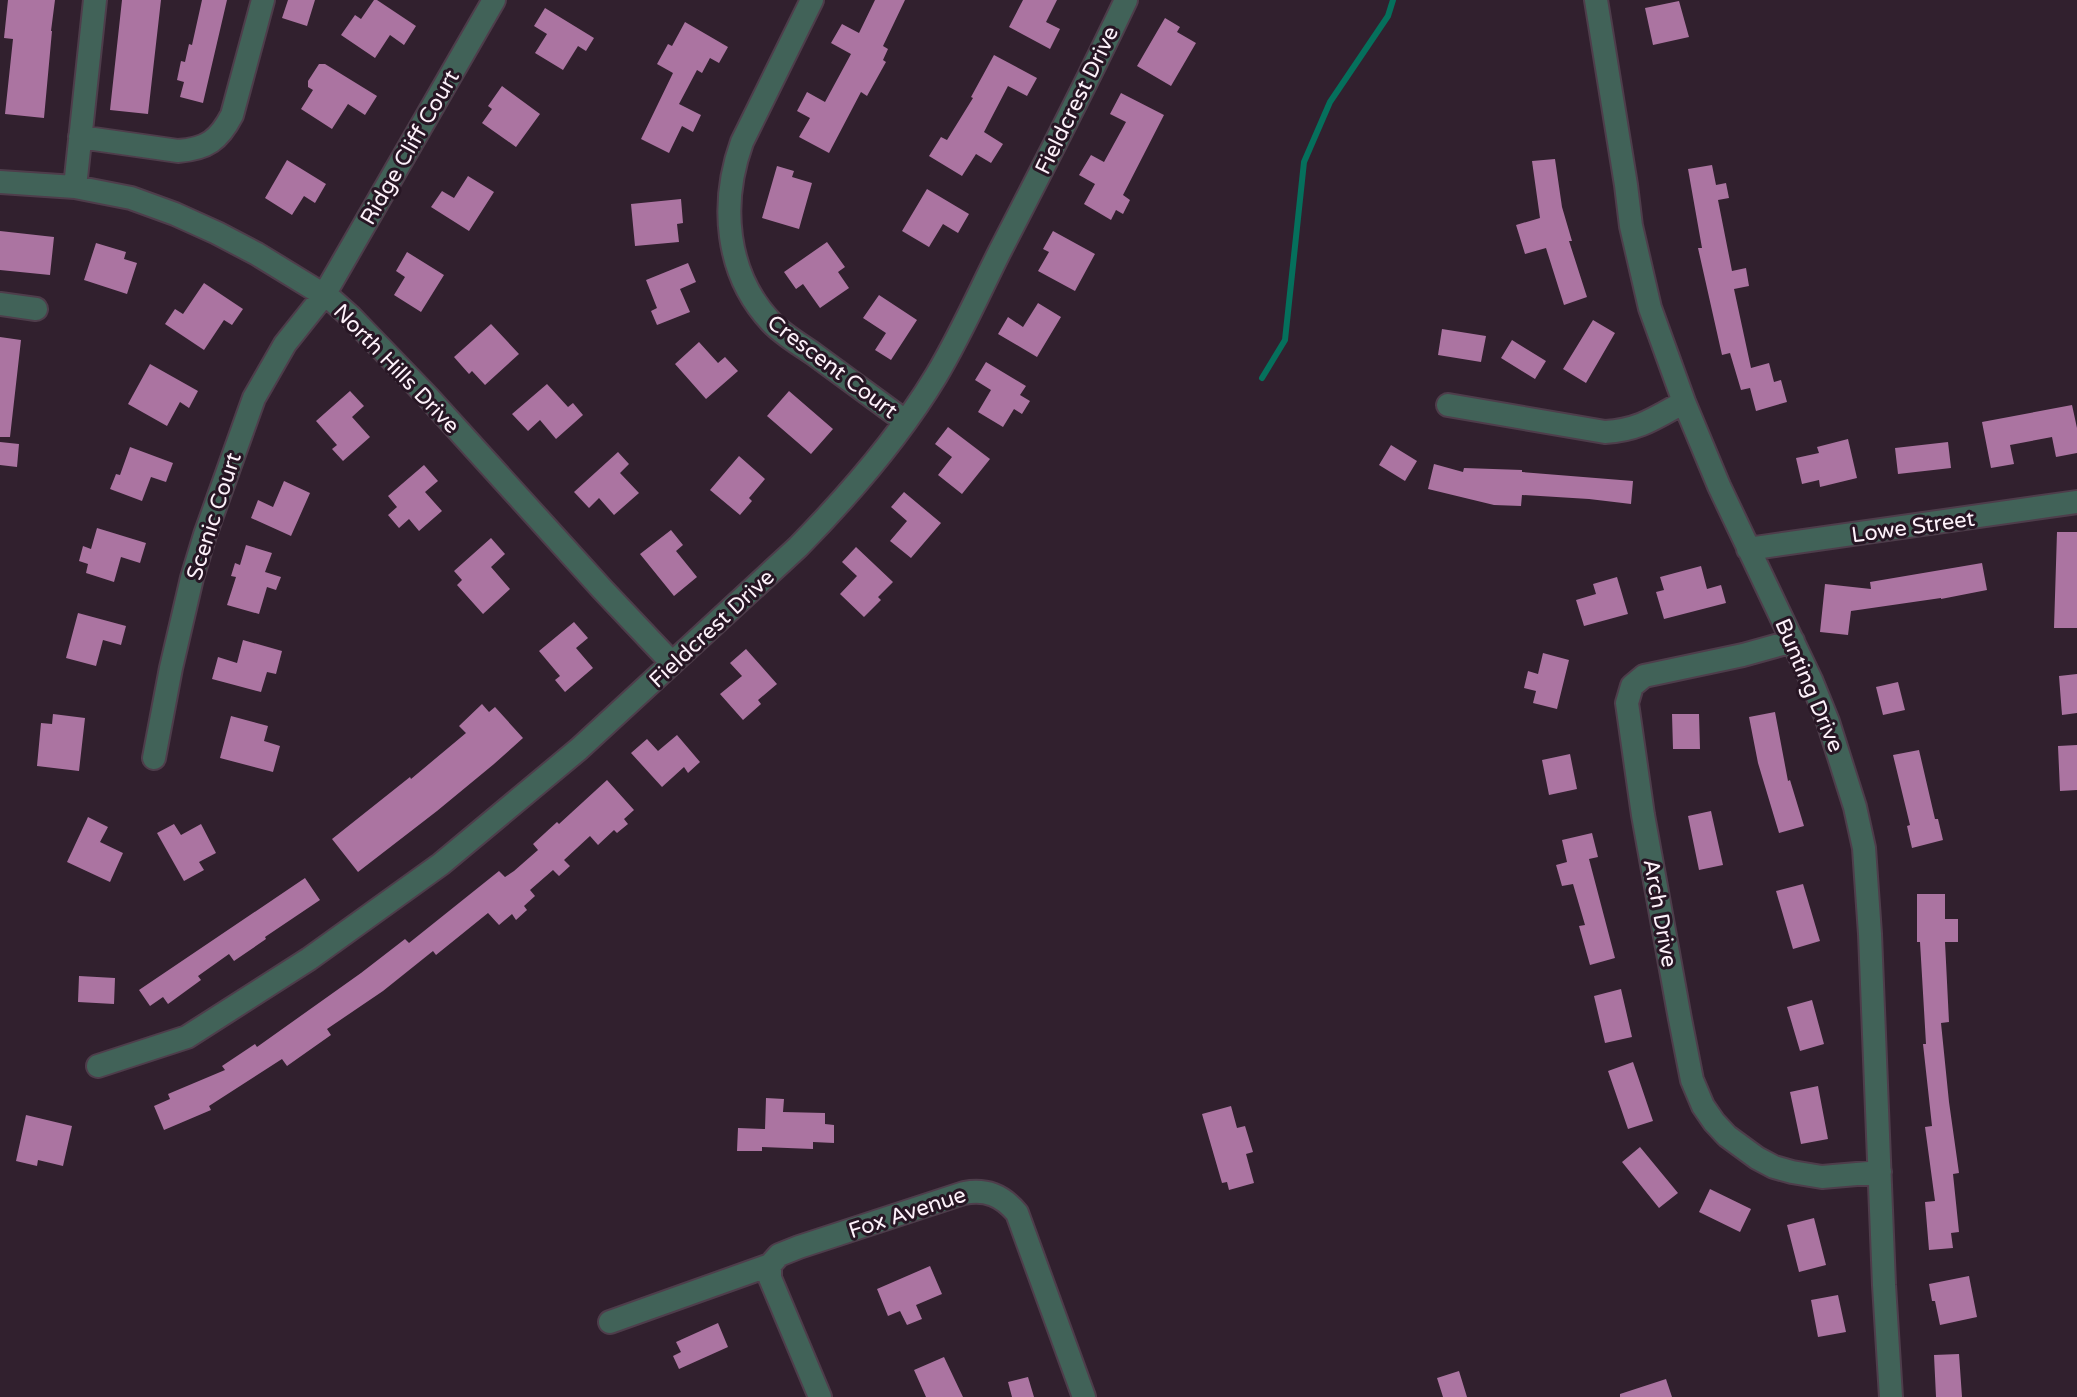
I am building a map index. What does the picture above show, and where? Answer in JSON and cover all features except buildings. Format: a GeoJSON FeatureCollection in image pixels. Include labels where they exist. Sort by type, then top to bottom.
{"type":"FeatureCollection","features":[{"type":"Feature","properties":{"kind":"street"},"geometry":{"type":"LineString","coordinates":[[75,187],[95,0]]}},
{"type":"Feature","properties":{"kind":"street"},"geometry":{"type":"LineString","coordinates":[[80,137],[178,151],[204,146],[215,139],[232,115],[263,0]]}},
{"type":"Feature","properties":{"kind":"street","name":"Ridge Cliff Court"},"geometry":{"type":"LineString","coordinates":[[324,295],[494,0]]}},
{"type":"Feature","properties":{"kind":"street","name":"Crescent Court"},"geometry":{"type":"LineString","coordinates":[[812,0],[734,164],[728,208],[734,254],[750,293],[773,324],[905,421]]}},
{"type":"Feature","properties":{"kind":"street","name":"Fieldcrest Drive"},"geometry":{"type":"LineString","coordinates":[[98,1066],[187,1037],[309,959],[441,864],[579,749],[831,513],[862,478],[936,376],[1126,0]]}},
{"type":"Feature","properties":{"kind":"street","name":"Bunting Drive"},"geometry":{"type":"LineString","coordinates":[[1596,0],[1639,267],[1654,319],[1719,486],[1823,708],[1843,764],[1864,848],[1891,1397]]}},
{"type":"Feature","properties":{"kind":"street","name":"North Hills Drive"},"geometry":{"type":"LineString","coordinates":[[0,182],[75,187],[131,198],[175,214],[257,254],[324,295],[351,317],[428,397],[672,663]]}},
{"type":"Feature","properties":{"kind":"street","name":"Scenic Court"},"geometry":{"type":"LineString","coordinates":[[154,758],[192,578],[239,438],[268,371],[294,331],[324,295]]}},
{"type":"Feature","properties":{"kind":"street"},"geometry":{"type":"LineString","coordinates":[[0,304],[36,309]]}},
{"type":"Feature","properties":{"kind":"street"},"geometry":{"type":"LineString","coordinates":[[1448,405],[1605,432],[1642,425],[1684,402]]}},
{"type":"Feature","properties":{"kind":"street","name":"Lowe Street"},"geometry":{"type":"LineString","coordinates":[[1748,549],[2077,502]]}},
{"type":"Feature","properties":{"kind":"street","name":"Arch Drive"},"geometry":{"type":"LineString","coordinates":[[1793,641],[1644,676],[1632,686],[1627,703],[1643,815],[1692,1080],[1703,1106],[1727,1136],[1774,1167],[1822,1177],[1880,1172]]}},
{"type":"Feature","properties":{"kind":"street","name":"Fox Avenue"},"geometry":{"type":"LineString","coordinates":[[610,1322],[770,1265],[779,1255],[799,1247],[977,1190],[1000,1196],[1017,1213],[1084,1397]]}},
{"type":"Feature","properties":{"kind":"street"},"geometry":{"type":"LineString","coordinates":[[770,1265],[770,1278],[820,1397]]}},
{"type":"Feature","properties":{"kind":"waterway"},"geometry":{"type":"LineString","coordinates":[[1262,378],[1285,340],[1304,162],[1330,102],[1388,16],[1393,0]]}}]}
